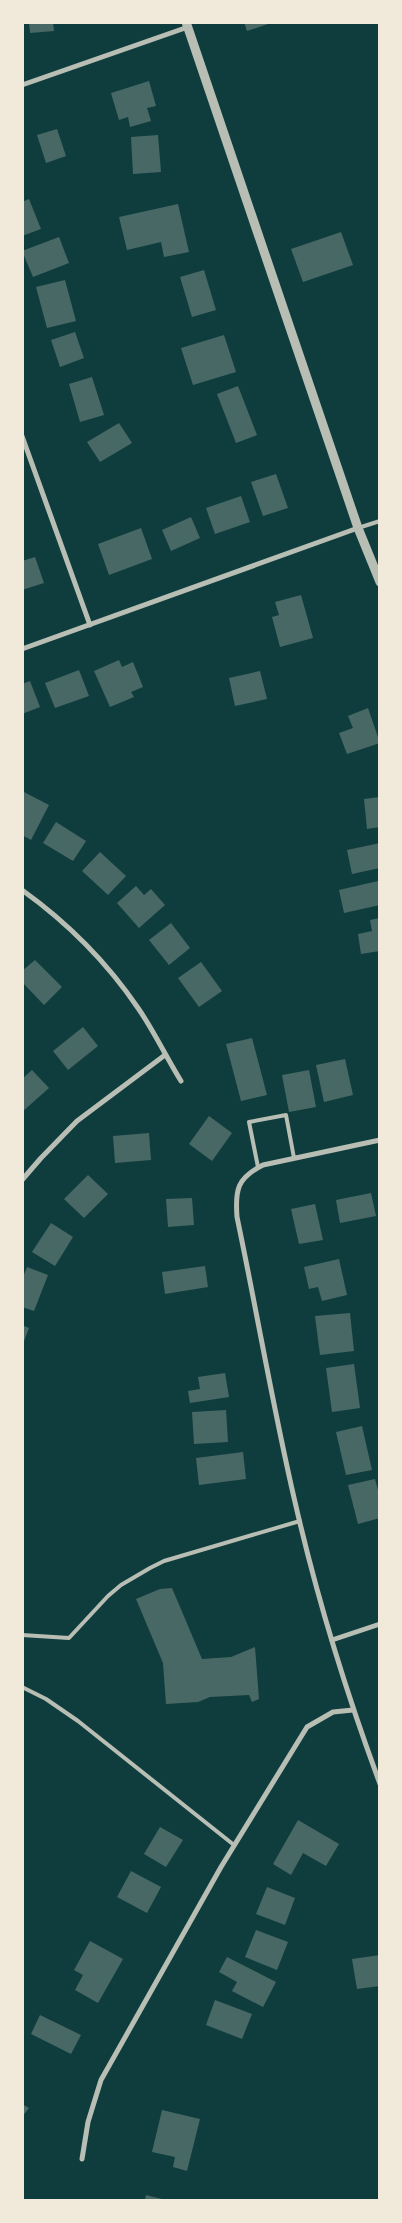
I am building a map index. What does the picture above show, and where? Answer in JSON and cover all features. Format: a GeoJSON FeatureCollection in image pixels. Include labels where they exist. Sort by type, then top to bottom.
{"type":"FeatureCollection","features":[{"type":"Feature","properties":{"kind":"street"},"geometry":{"type":"LineString","coordinates":[[22,86],[187,25],[358,528],[380,582]]}},
{"type":"Feature","properties":{"kind":"street"},"geometry":{"type":"LineString","coordinates":[[22,436],[90,625]]}},
{"type":"Feature","properties":{"kind":"street"},"geometry":{"type":"LineString","coordinates":[[22,650],[358,528]]}},
{"type":"Feature","properties":{"kind":"street"},"geometry":{"type":"LineString","coordinates":[[22,890],[46,907],[88,945],[138,1008],[181,1081]]}},
{"type":"Feature","properties":{"kind":"street"},"geometry":{"type":"LineString","coordinates":[[22,1180],[77,1121],[165,1055]]}},
{"type":"Feature","properties":{"kind":"street"},"geometry":{"type":"LineString","coordinates":[[380,1140],[258,1167],[251,1171],[239,1184],[236,1198],[237,1217],[300,1521],[353,1710],[380,1784]]}},
{"type":"Feature","properties":{"kind":"street"},"geometry":{"type":"LineString","coordinates":[[332,1640],[380,1624]]}},
{"type":"Feature","properties":{"kind":"street"},"geometry":{"type":"LineString","coordinates":[[82,2160],[88,2122],[101,2080],[234,1845],[308,1727],[333,1712],[353,1710]]}},
{"type":"Feature","properties":{"kind":"lane"},"geometry":{"type":"LineString","coordinates":[[358,528],[380,521]]}},
{"type":"Feature","properties":{"kind":"lane"},"geometry":{"type":"LineString","coordinates":[[258,1167],[249,1122],[286,1115],[294,1158]]}},
{"type":"Feature","properties":{"kind":"lane"},"geometry":{"type":"LineString","coordinates":[[22,1635],[69,1638],[108,1596],[150,1568],[164,1562],[300,1521]]}},
{"type":"Feature","properties":{"kind":"lane"},"geometry":{"type":"LineString","coordinates":[[22,1687],[46,1698],[78,1721],[234,1845]]}},
{"type":"Feature","properties":{"kind":"building"},"geometry":{"type":"Polygon","coordinates":[[[29,22],[53,22],[54,31],[30,33],[29,22]]]}},
{"type":"Feature","properties":{"kind":"building"},"geometry":{"type":"Polygon","coordinates":[[[244,22],[271,22],[271,23],[247,31],[244,22]]]}},
{"type":"Feature","properties":{"kind":"building"},"geometry":{"type":"Polygon","coordinates":[[[149,81],[156,106],[147,108],[151,121],[130,127],[128,117],[119,120],[111,93],[149,81]]]}},
{"type":"Feature","properties":{"kind":"building"},"geometry":{"type":"Polygon","coordinates":[[[57,129],[66,156],[46,163],[37,135],[57,129]]]}},
{"type":"Feature","properties":{"kind":"building"},"geometry":{"type":"Polygon","coordinates":[[[158,135],[161,172],[133,174],[131,137],[158,135]]]}},
{"type":"Feature","properties":{"kind":"building"},"geometry":{"type":"Polygon","coordinates":[[[29,199],[41,229],[22,236],[22,202],[29,199]]]}},
{"type":"Feature","properties":{"kind":"building"},"geometry":{"type":"Polygon","coordinates":[[[178,204],[189,252],[164,257],[161,242],[127,250],[119,217],[178,204]]]}},
{"type":"Feature","properties":{"kind":"building"},"geometry":{"type":"Polygon","coordinates":[[[341,232],[353,265],[303,282],[291,249],[341,232]]]}},
{"type":"Feature","properties":{"kind":"building"},"geometry":{"type":"Polygon","coordinates":[[[59,237],[69,263],[33,277],[22,251],[59,237]]]}},
{"type":"Feature","properties":{"kind":"building"},"geometry":{"type":"Polygon","coordinates":[[[204,270],[216,310],[192,317],[180,277],[204,270]]]}},
{"type":"Feature","properties":{"kind":"building"},"geometry":{"type":"Polygon","coordinates":[[[65,280],[76,321],[47,328],[36,287],[65,280]]]}},
{"type":"Feature","properties":{"kind":"building"},"geometry":{"type":"Polygon","coordinates":[[[75,332],[84,358],[60,367],[51,340],[75,332]]]}},
{"type":"Feature","properties":{"kind":"building"},"geometry":{"type":"Polygon","coordinates":[[[224,335],[236,372],[193,385],[181,348],[224,335]]]}},
{"type":"Feature","properties":{"kind":"building"},"geometry":{"type":"Polygon","coordinates":[[[92,377],[104,415],[80,422],[69,384],[92,377]]]}},
{"type":"Feature","properties":{"kind":"building"},"geometry":{"type":"Polygon","coordinates":[[[238,386],[257,435],[236,443],[217,394],[238,386]]]}},
{"type":"Feature","properties":{"kind":"building"},"geometry":{"type":"Polygon","coordinates":[[[119,423],[132,443],[100,462],[87,442],[119,423]]]}},
{"type":"Feature","properties":{"kind":"building"},"geometry":{"type":"Polygon","coordinates":[[[276,474],[288,508],[263,516],[251,482],[276,474]]]}},
{"type":"Feature","properties":{"kind":"building"},"geometry":{"type":"Polygon","coordinates":[[[241,496],[250,522],[215,534],[206,508],[241,496]]]}},
{"type":"Feature","properties":{"kind":"building"},"geometry":{"type":"Polygon","coordinates":[[[191,517],[200,538],[171,551],[162,530],[191,517]]]}},
{"type":"Feature","properties":{"kind":"building"},"geometry":{"type":"Polygon","coordinates":[[[141,528],[152,559],[109,575],[98,544],[141,528]]]}},
{"type":"Feature","properties":{"kind":"building"},"geometry":{"type":"Polygon","coordinates":[[[35,557],[44,583],[22,590],[22,561],[35,557]]]}},
{"type":"Feature","properties":{"kind":"building"},"geometry":{"type":"Polygon","coordinates":[[[301,595],[313,638],[280,647],[272,617],[279,615],[275,602],[301,595]]]}},
{"type":"Feature","properties":{"kind":"building"},"geometry":{"type":"Polygon","coordinates":[[[119,660],[122,667],[133,662],[143,687],[131,692],[134,697],[110,707],[94,671],[119,660]]]}},
{"type":"Feature","properties":{"kind":"building"},"geometry":{"type":"Polygon","coordinates":[[[79,670],[89,696],[55,708],[45,683],[79,670]]]}},
{"type":"Feature","properties":{"kind":"building"},"geometry":{"type":"Polygon","coordinates":[[[260,671],[267,699],[235,706],[229,678],[260,671]]]}},
{"type":"Feature","properties":{"kind":"building"},"geometry":{"type":"Polygon","coordinates":[[[30,681],[40,707],[22,714],[22,684],[30,681]]]}},
{"type":"Feature","properties":{"kind":"building"},"geometry":{"type":"Polygon","coordinates":[[[368,708],[380,743],[347,754],[339,733],[353,728],[348,716],[368,708]]]}},
{"type":"Feature","properties":{"kind":"building"},"geometry":{"type":"Polygon","coordinates":[[[22,791],[49,805],[31,840],[22,835],[22,791]]]}},
{"type":"Feature","properties":{"kind":"building"},"geometry":{"type":"Polygon","coordinates":[[[380,797],[380,827],[367,829],[364,799],[380,797]]]}},
{"type":"Feature","properties":{"kind":"building"},"geometry":{"type":"Polygon","coordinates":[[[56,822],[86,841],[73,861],[43,843],[56,822]]]}},
{"type":"Feature","properties":{"kind":"building"},"geometry":{"type":"Polygon","coordinates":[[[380,843],[380,868],[352,874],[347,850],[380,843]]]}},
{"type":"Feature","properties":{"kind":"building"},"geometry":{"type":"Polygon","coordinates":[[[100,852],[126,876],[108,895],[82,871],[100,852]]]}},
{"type":"Feature","properties":{"kind":"building"},"geometry":{"type":"Polygon","coordinates":[[[378,881],[380,905],[344,913],[339,890],[378,881]]]}},
{"type":"Feature","properties":{"kind":"building"},"geometry":{"type":"Polygon","coordinates":[[[136,886],[144,895],[151,889],[165,905],[139,928],[117,903],[136,886]]]}},
{"type":"Feature","properties":{"kind":"building"},"geometry":{"type":"Polygon","coordinates":[[[380,918],[380,951],[361,954],[358,934],[372,931],[370,920],[380,918]]]}},
{"type":"Feature","properties":{"kind":"building"},"geometry":{"type":"Polygon","coordinates":[[[171,923],[190,948],[169,965],[149,940],[171,923]]]}},
{"type":"Feature","properties":{"kind":"building"},"geometry":{"type":"Polygon","coordinates":[[[35,960],[62,987],[44,1005],[22,982],[22,971],[35,960]]]}},
{"type":"Feature","properties":{"kind":"building"},"geometry":{"type":"Polygon","coordinates":[[[201,962],[222,991],[199,1007],[178,978],[201,962]]]}},
{"type":"Feature","properties":{"kind":"building"},"geometry":{"type":"Polygon","coordinates":[[[83,1027],[98,1046],[68,1070],[53,1051],[83,1027]]]}},
{"type":"Feature","properties":{"kind":"building"},"geometry":{"type":"Polygon","coordinates":[[[252,1038],[267,1095],[241,1101],[226,1044],[252,1038]]]}},
{"type":"Feature","properties":{"kind":"building"},"geometry":{"type":"Polygon","coordinates":[[[345,1059],[353,1095],[324,1102],[316,1065],[345,1059]]]}},
{"type":"Feature","properties":{"kind":"building"},"geometry":{"type":"Polygon","coordinates":[[[32,1070],[49,1088],[22,1112],[22,1079],[32,1070]]]}},
{"type":"Feature","properties":{"kind":"building"},"geometry":{"type":"Polygon","coordinates":[[[309,1070],[316,1107],[289,1112],[282,1075],[309,1070]]]}},
{"type":"Feature","properties":{"kind":"building"},"geometry":{"type":"Polygon","coordinates":[[[209,1116],[232,1133],[212,1161],[189,1144],[209,1116]]]}},
{"type":"Feature","properties":{"kind":"building"},"geometry":{"type":"Polygon","coordinates":[[[149,1133],[151,1160],[115,1163],[113,1136],[149,1133]]]}},
{"type":"Feature","properties":{"kind":"building"},"geometry":{"type":"Polygon","coordinates":[[[88,1175],[108,1194],[84,1218],[64,1199],[88,1175]]]}},
{"type":"Feature","properties":{"kind":"building"},"geometry":{"type":"Polygon","coordinates":[[[371,1193],[376,1216],[340,1223],[336,1200],[371,1193]]]}},
{"type":"Feature","properties":{"kind":"building"},"geometry":{"type":"Polygon","coordinates":[[[192,1198],[194,1225],[168,1227],[166,1199],[192,1198]]]}},
{"type":"Feature","properties":{"kind":"building"},"geometry":{"type":"Polygon","coordinates":[[[315,1204],[323,1240],[299,1244],[291,1209],[315,1204]]]}},
{"type":"Feature","properties":{"kind":"building"},"geometry":{"type":"Polygon","coordinates":[[[51,1223],[73,1237],[55,1266],[32,1252],[51,1223]]]}},
{"type":"Feature","properties":{"kind":"building"},"geometry":{"type":"Polygon","coordinates":[[[339,1259],[347,1295],[322,1301],[318,1287],[309,1289],[304,1267],[339,1259]]]}},
{"type":"Feature","properties":{"kind":"building"},"geometry":{"type":"Polygon","coordinates":[[[205,1266],[208,1287],[165,1294],[162,1272],[205,1266]]]}},
{"type":"Feature","properties":{"kind":"building"},"geometry":{"type":"Polygon","coordinates":[[[27,1267],[48,1275],[34,1311],[22,1307],[22,1280],[27,1267]]]}},
{"type":"Feature","properties":{"kind":"building"},"geometry":{"type":"Polygon","coordinates":[[[350,1313],[354,1351],[320,1355],[315,1316],[350,1313]]]}},
{"type":"Feature","properties":{"kind":"building"},"geometry":{"type":"Polygon","coordinates":[[[22,1325],[29,1328],[23,1344],[22,1343],[22,1325]]]}},
{"type":"Feature","properties":{"kind":"building"},"geometry":{"type":"Polygon","coordinates":[[[354,1364],[360,1408],[332,1412],[326,1368],[354,1364]]]}},
{"type":"Feature","properties":{"kind":"building"},"geometry":{"type":"Polygon","coordinates":[[[225,1373],[229,1397],[190,1403],[188,1391],[200,1389],[198,1377],[225,1373]]]}},
{"type":"Feature","properties":{"kind":"building"},"geometry":{"type":"Polygon","coordinates":[[[226,1410],[228,1442],[194,1444],[192,1412],[226,1410]]]}},
{"type":"Feature","properties":{"kind":"building"},"geometry":{"type":"Polygon","coordinates":[[[362,1426],[372,1470],[346,1475],[336,1432],[362,1426]]]}},
{"type":"Feature","properties":{"kind":"building"},"geometry":{"type":"Polygon","coordinates":[[[243,1452],[246,1479],[199,1485],[196,1458],[243,1452]]]}},
{"type":"Feature","properties":{"kind":"building"},"geometry":{"type":"Polygon","coordinates":[[[375,1479],[380,1497],[380,1518],[358,1524],[348,1485],[375,1479]]]}},
{"type":"Feature","properties":{"kind":"building"},"geometry":{"type":"Polygon","coordinates":[[[172,1588],[202,1659],[231,1657],[255,1647],[259,1699],[252,1702],[249,1695],[210,1697],[198,1702],[166,1704],[163,1663],[136,1599],[160,1589],[172,1588]]]}},
{"type":"Feature","properties":{"kind":"building"},"geometry":{"type":"Polygon","coordinates":[[[298,1820],[339,1844],[326,1866],[303,1853],[291,1875],[273,1864],[298,1820]]]}},
{"type":"Feature","properties":{"kind":"building"},"geometry":{"type":"Polygon","coordinates":[[[160,1827],[183,1840],[166,1867],[144,1854],[160,1827]]]}},
{"type":"Feature","properties":{"kind":"building"},"geometry":{"type":"Polygon","coordinates":[[[131,1871],[161,1887],[147,1913],[117,1897],[131,1871]]]}},
{"type":"Feature","properties":{"kind":"building"},"geometry":{"type":"Polygon","coordinates":[[[267,1887],[295,1898],[285,1925],[256,1914],[267,1887]]]}},
{"type":"Feature","properties":{"kind":"building"},"geometry":{"type":"Polygon","coordinates":[[[256,1930],[288,1942],[277,1970],[245,1957],[256,1930]]]}},
{"type":"Feature","properties":{"kind":"building"},"geometry":{"type":"Polygon","coordinates":[[[90,1941],[123,1959],[98,2003],[75,1990],[83,1975],[74,1970],[90,1941]]]}},
{"type":"Feature","properties":{"kind":"building"},"geometry":{"type":"Polygon","coordinates":[[[380,1955],[380,1986],[357,1989],[352,1959],[380,1955]]]}},
{"type":"Feature","properties":{"kind":"building"},"geometry":{"type":"Polygon","coordinates":[[[227,1957],[276,1982],[263,2007],[232,1991],[237,1982],[219,1972],[227,1957]]]}},
{"type":"Feature","properties":{"kind":"building"},"geometry":{"type":"Polygon","coordinates":[[[215,2000],[252,2014],[242,2039],[206,2025],[215,2000]]]}},
{"type":"Feature","properties":{"kind":"building"},"geometry":{"type":"Polygon","coordinates":[[[40,2015],[81,2035],[71,2054],[31,2034],[40,2015]]]}},
{"type":"Feature","properties":{"kind":"building"},"geometry":{"type":"Polygon","coordinates":[[[22,2104],[29,2108],[22,2117],[22,2104]]]}},
{"type":"Feature","properties":{"kind":"building"},"geometry":{"type":"Polygon","coordinates":[[[162,2110],[200,2119],[187,2171],[173,2167],[175,2157],[152,2152],[162,2110]]]}},
{"type":"Feature","properties":{"kind":"building"},"geometry":{"type":"Polygon","coordinates":[[[146,2195],[166,2200],[145,2200],[146,2195]]]}}]}
